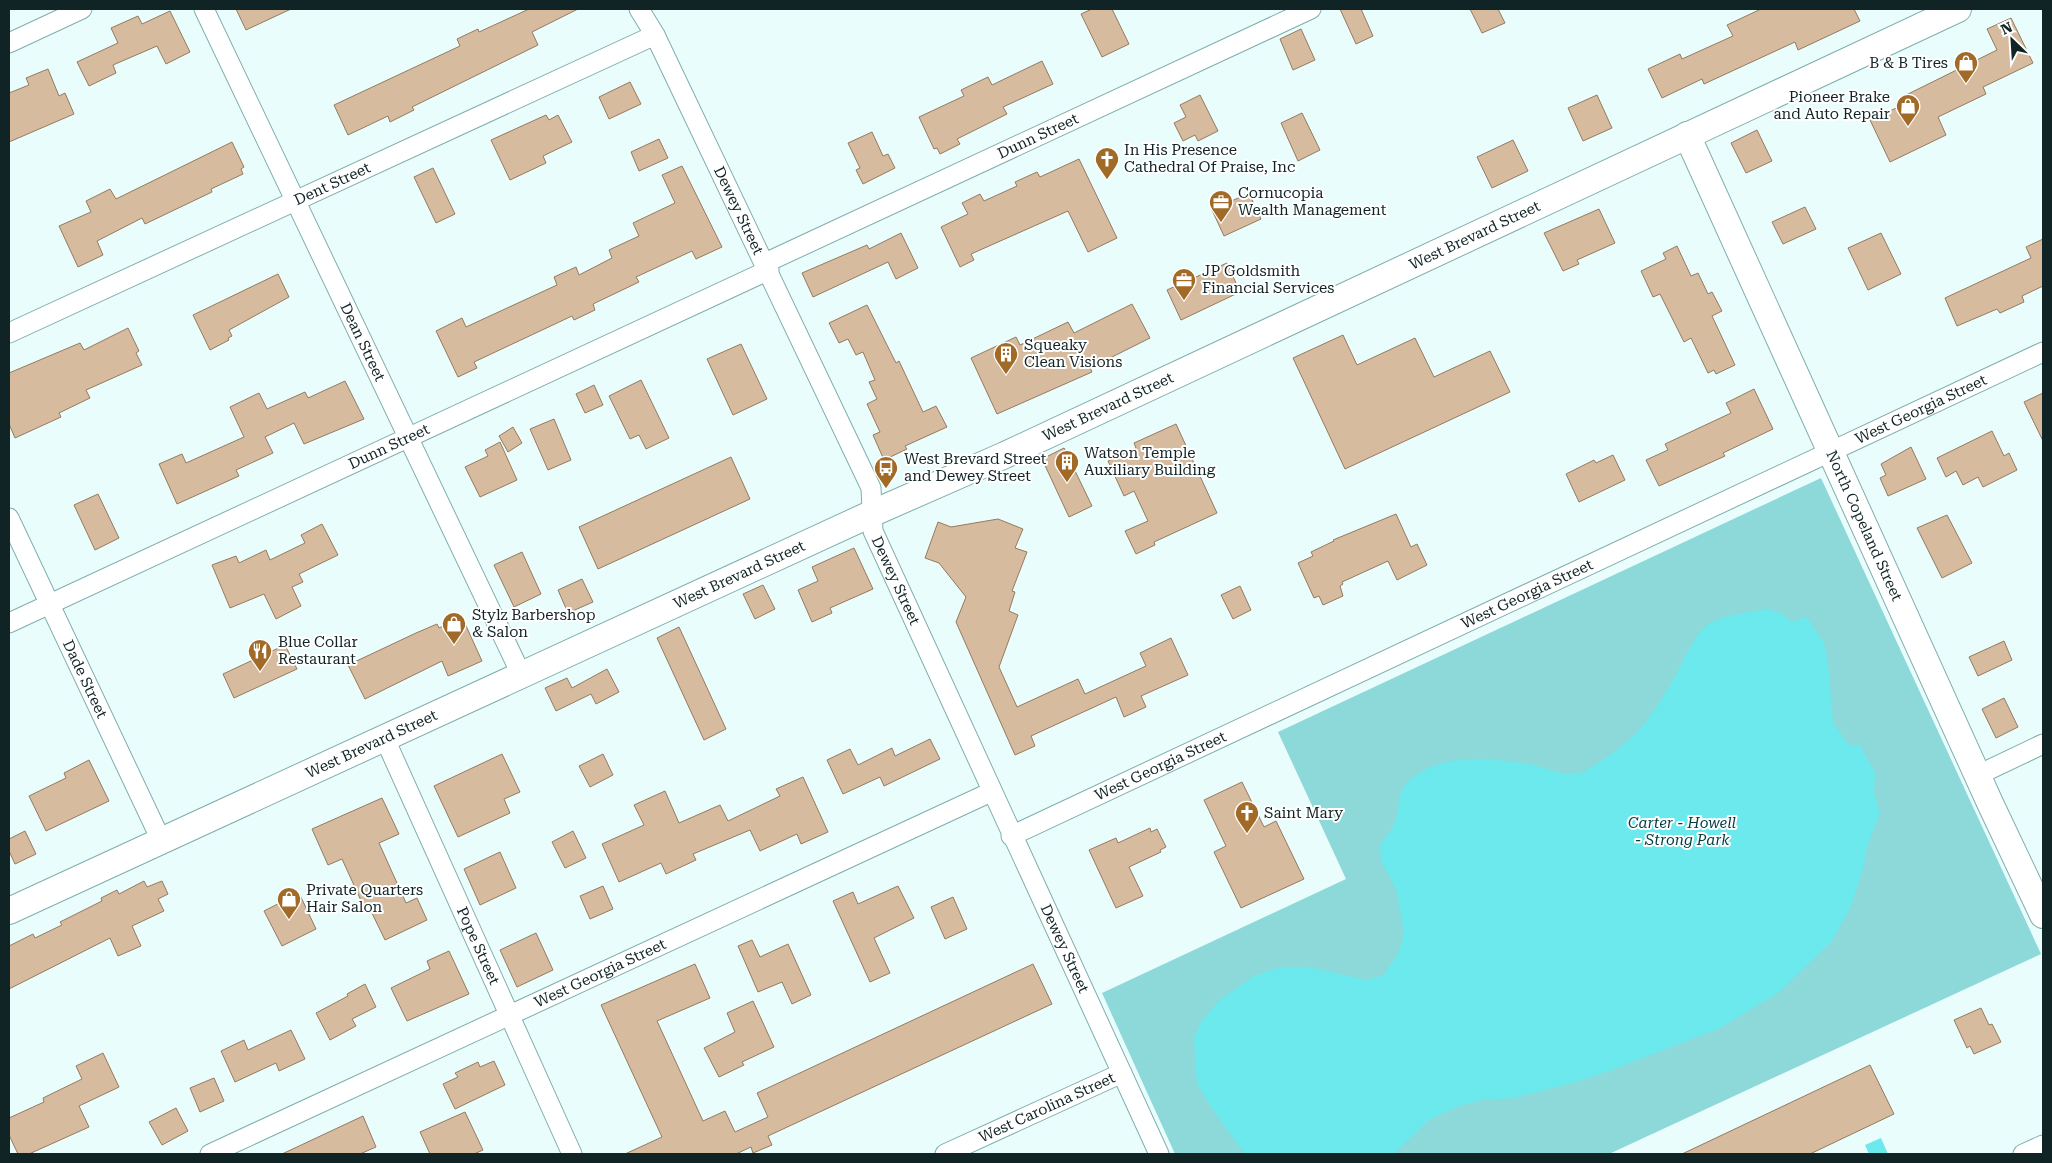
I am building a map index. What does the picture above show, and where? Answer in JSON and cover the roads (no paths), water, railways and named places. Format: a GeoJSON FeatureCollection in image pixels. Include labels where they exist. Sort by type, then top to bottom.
{"type":"FeatureCollection","features":[{"type":"Feature","properties":{"kind":"street"},"geometry":{"type":"LineString","coordinates":[[9,43],[82,9]]}},
{"type":"Feature","properties":{"kind":"street","name":"Dean Street"},"geometry":{"type":"LineString","coordinates":[[204,9],[521,674]]}},
{"type":"Feature","properties":{"kind":"street","name":"Dewey Street"},"geometry":{"type":"LineString","coordinates":[[639,9],[655,35],[767,267],[870,488],[873,531],[1158,1154]]}},
{"type":"Feature","properties":{"kind":"street","name":"Dunn Street"},"geometry":{"type":"LineString","coordinates":[[9,622],[408,438],[1311,9]]}},
{"type":"Feature","properties":{"kind":"street","name":"West Brevard Street"},"geometry":{"type":"LineString","coordinates":[[9,911],[521,674],[873,513],[1005,455],[1958,9]]}},
{"type":"Feature","properties":{"kind":"street","name":"Dent Street"},"geometry":{"type":"LineString","coordinates":[[9,333],[655,35]]}},
{"type":"Feature","properties":{"kind":"street","name":"North Copeland Street"},"geometry":{"type":"LineString","coordinates":[[1687,135],[2043,915]]}},
{"type":"Feature","properties":{"kind":"street","name":"West Georgia Street"},"geometry":{"type":"LineString","coordinates":[[1011,836],[2043,352]]}},
{"type":"Feature","properties":{"kind":"street","name":"Dade Street"},"geometry":{"type":"LineString","coordinates":[[9,518],[161,840]]}},
{"type":"Feature","properties":{"kind":"street","name":"Pope Street"},"geometry":{"type":"LineString","coordinates":[[384,737],[572,1154]]}},
{"type":"Feature","properties":{"kind":"street"},"geometry":{"type":"LineString","coordinates":[[1978,775],[2043,744]]}},
{"type":"Feature","properties":{"kind":"street","name":"West Georgia Street"},"geometry":{"type":"LineString","coordinates":[[210,1154],[991,792]]}},
{"type":"Feature","properties":{"kind":"street","name":"West Carolina Street"},"geometry":{"type":"LineString","coordinates":[[945,1154],[1122,1073]]}},
{"type":"Feature","properties":{"kind":"street"},"geometry":{"type":"LineString","coordinates":[[2023,1154],[2043,1145]]}},
{"type":"Feature","properties":{"kind":"place","name":"B & B Tires"},"geometry":{"type":"Point","coordinates":[1966,84]}},
{"type":"Feature","properties":{"kind":"place","name":"Pioneer Brake and Auto Repair"},"geometry":{"type":"Point","coordinates":[1908,127]}},
{"type":"Feature","properties":{"kind":"place","name":"In His Presence Cathedral Of Praise, Inc"},"geometry":{"type":"Point","coordinates":[1107,180]}},
{"type":"Feature","properties":{"kind":"place","name":"Cornucopia Wealth Management"},"geometry":{"type":"Point","coordinates":[1221,223]}},
{"type":"Feature","properties":{"kind":"place","name":"JP Goldsmith Financial Services"},"geometry":{"type":"Point","coordinates":[1184,301]}},
{"type":"Feature","properties":{"kind":"place","name":"Squeaky Clean Visions"},"geometry":{"type":"Point","coordinates":[1006,375]}},
{"type":"Feature","properties":{"kind":"place","name":"Watson Temple Auxiliary Building"},"geometry":{"type":"Point","coordinates":[1067,483]}},
{"type":"Feature","properties":{"kind":"place","name":"West Brevard Street and Dewey Street"},"geometry":{"type":"Point","coordinates":[886,489]}},
{"type":"Feature","properties":{"kind":"place","name":"Stylz Barbershop & Salon"},"geometry":{"type":"Point","coordinates":[454,645]}},
{"type":"Feature","properties":{"kind":"place","name":"Blue Collar Restaurant"},"geometry":{"type":"Point","coordinates":[260,672]}},
{"type":"Feature","properties":{"kind":"place","name":"Saint Mary"},"geometry":{"type":"Point","coordinates":[1247,834]}},
{"type":"Feature","properties":{"kind":"place","name":"Private Quarters Hair Salon"},"geometry":{"type":"Point","coordinates":[289,920]}},
{"type":"Feature","properties":{"kind":"park label","name":"Carter - Howell - Strong Park"},"geometry":{"type":"Point","coordinates":[1682,832]}}]}
